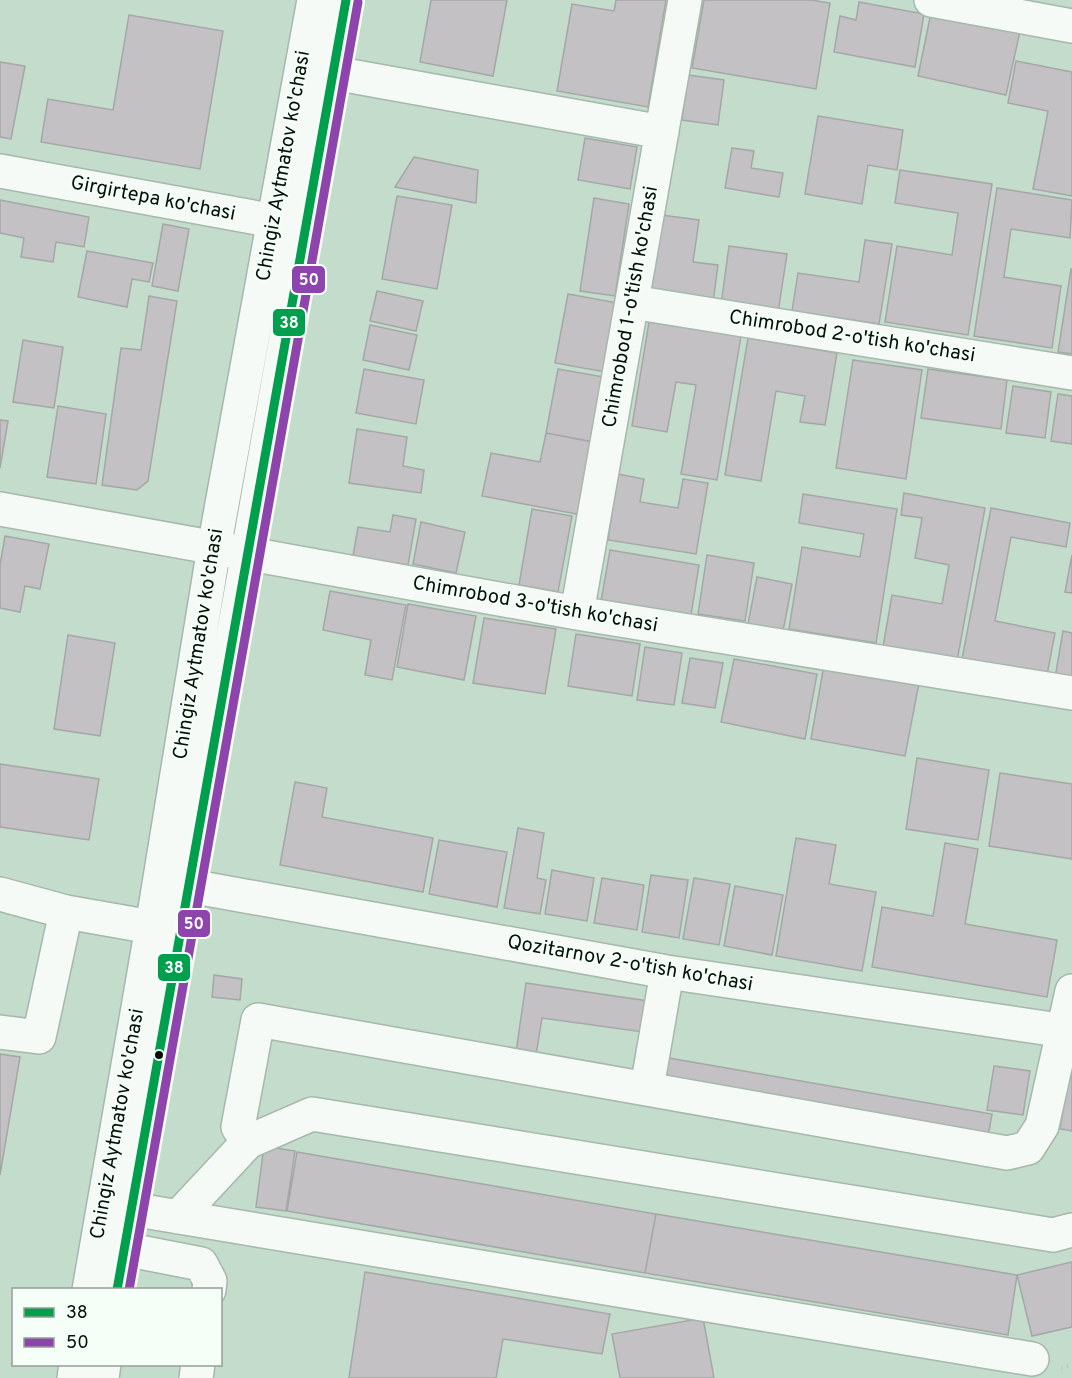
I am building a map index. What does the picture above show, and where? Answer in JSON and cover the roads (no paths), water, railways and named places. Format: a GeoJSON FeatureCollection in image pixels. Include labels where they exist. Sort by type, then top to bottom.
{"type":"FeatureCollection","features":[{"type":"Feature","properties":{"kind":"street","name":"Chingiz Aytmatov ko'chasi"},"geometry":{"type":"LineString","coordinates":[[314,0],[318,70]]}},
{"type":"Feature","properties":{"kind":"street","name":"Chingiz Aytmatov ko'chasi"},"geometry":{"type":"LineString","coordinates":[[89,1288],[174,884],[248,554],[291,224],[318,70],[346,0]]}},
{"type":"Feature","properties":{"kind":"street","name":"Chimrobod 1-o'tish ko'chasi"},"geometry":{"type":"LineString","coordinates":[[577,613],[685,0]]}},
{"type":"Feature","properties":{"kind":"street"},"geometry":{"type":"LineString","coordinates":[[931,0],[1072,26]]}},
{"type":"Feature","properties":{"kind":"street"},"geometry":{"type":"LineString","coordinates":[[318,70],[662,132]]}},
{"type":"Feature","properties":{"kind":"street","name":"Girgirtepa ko'chasi"},"geometry":{"type":"LineString","coordinates":[[0,171],[291,224]]}},
{"type":"Feature","properties":{"kind":"street","name":"Chingiz Aytmatov ko'chasi"},"geometry":{"type":"LineString","coordinates":[[174,884],[214,548],[291,224]]}},
{"type":"Feature","properties":{"kind":"street","name":"Chimrobod 2-o'tish ko'chasi"},"geometry":{"type":"LineString","coordinates":[[632,302],[1072,373]]}},
{"type":"Feature","properties":{"kind":"street","name":"Chimrobod 3-o'tish ko'chasi"},"geometry":{"type":"LineString","coordinates":[[0,509],[577,613],[1072,693]]}},
{"type":"Feature","properties":{"kind":"street","name":"Qozitarnov 2-o'tish ko'chasi"},"geometry":{"type":"LineString","coordinates":[[174,884],[667,972],[1068,1031]]}},
{"type":"Feature","properties":{"kind":"street"},"geometry":{"type":"LineString","coordinates":[[0,894],[66,912],[166,930]]}},
{"type":"Feature","properties":{"kind":"street"},"geometry":{"type":"LineString","coordinates":[[0,1032],[39,1037],[66,912]]}},
{"type":"Feature","properties":{"kind":"street","name":"Chingiz Aytmatov ko'chasi"},"geometry":{"type":"LineString","coordinates":[[117,1288],[131,1209],[166,930]]}},
{"type":"Feature","properties":{"kind":"street"},"geometry":{"type":"LineString","coordinates":[[647,1088],[667,972]]}},
{"type":"Feature","properties":{"kind":"street"},"geometry":{"type":"LineString","coordinates":[[248,1142],[238,1127],[258,1020],[1007,1153],[1028,1148],[1042,1126],[1068,1031],[1072,991]]}},
{"type":"Feature","properties":{"kind":"street"},"geometry":{"type":"LineString","coordinates":[[178,1217],[248,1142],[312,1113],[1053,1235],[1072,1230]]}},
{"type":"Feature","properties":{"kind":"street"},"geometry":{"type":"LineString","coordinates":[[131,1209],[1032,1359]]}},
{"type":"Feature","properties":{"kind":"street"},"geometry":{"type":"LineString","coordinates":[[124,1249],[201,1264],[210,1281],[208,1288]]}}]}
